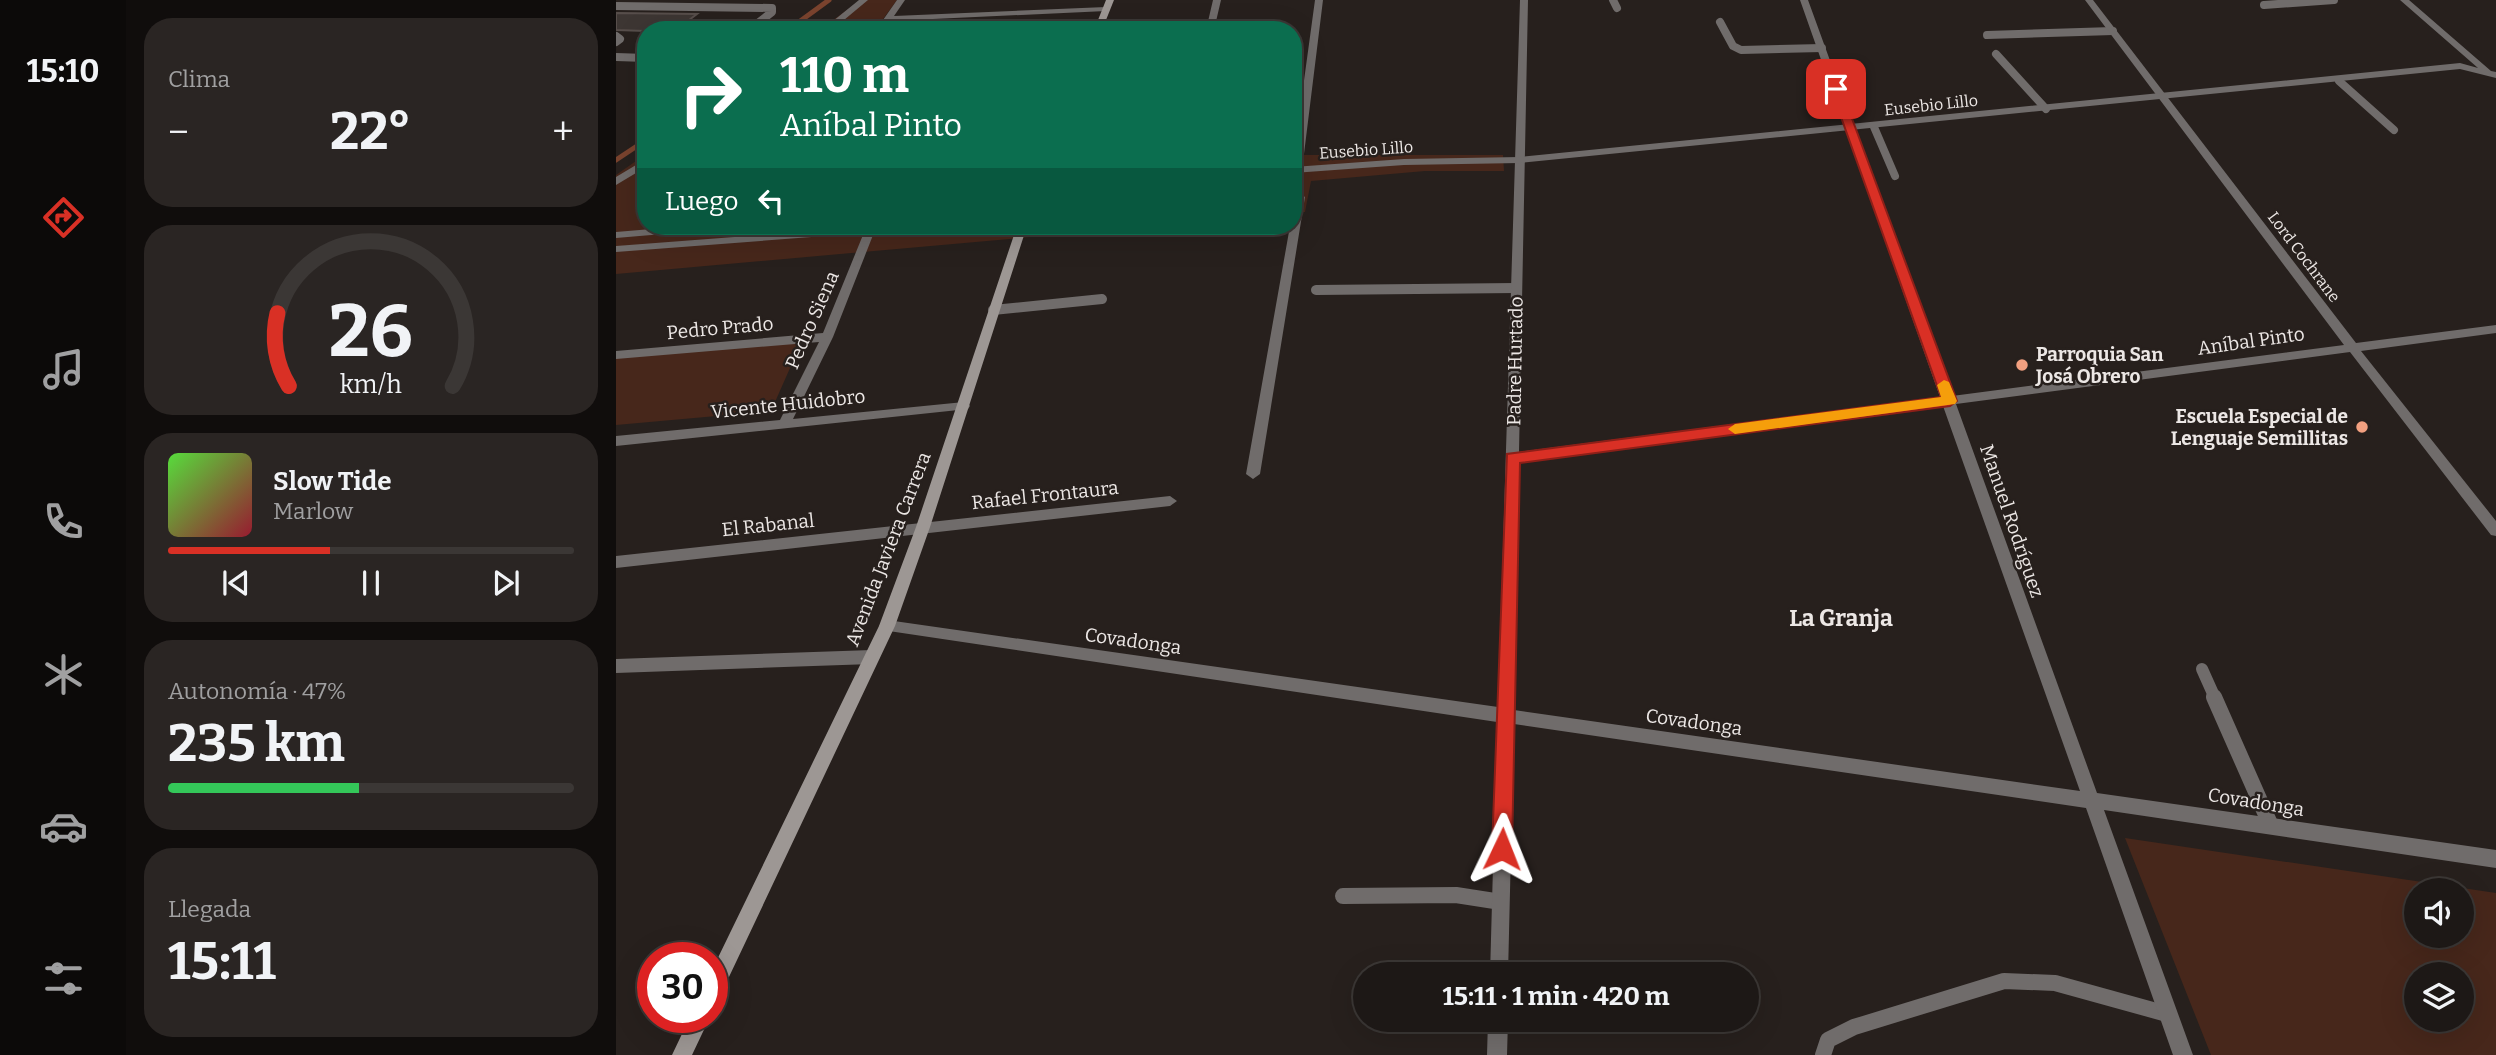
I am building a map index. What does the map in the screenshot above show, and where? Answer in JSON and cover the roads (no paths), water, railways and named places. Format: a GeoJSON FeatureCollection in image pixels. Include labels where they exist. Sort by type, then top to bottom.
{"type":"FeatureCollection","features":[{"type":"Feature","properties":{"kind":"main road"},"geometry":{"type":"LineString","coordinates":[[1101,21],[1108,4]]}},
{"type":"Feature","properties":{"kind":"main road","name":"Avenida Javiera Carrera"},"geometry":{"type":"LineString","coordinates":[[728,958],[887,626],[964,406],[1019,235]]}},
{"type":"Feature","properties":{"kind":"main road"},"geometry":{"type":"LineString","coordinates":[[682,1055],[692,1033]]}},
{"type":"Feature","properties":{"kind":"street"},"geometry":{"type":"LineString","coordinates":[[837,21],[864,0]]}},
{"type":"Feature","properties":{"kind":"street"},"geometry":{"type":"LineString","coordinates":[[888,19],[901,0]]}},
{"type":"Feature","properties":{"kind":"street"},"geometry":{"type":"LineString","coordinates":[[1212,21],[1217,0]]}},
{"type":"Feature","properties":{"kind":"street"},"geometry":{"type":"LineString","coordinates":[[1302,122],[1320,0]]}},
{"type":"Feature","properties":{"kind":"street","name":"Padre Hurtado"},"geometry":{"type":"LineString","coordinates":[[1499,962],[1524,0]]}},
{"type":"Feature","properties":{"kind":"street","name":"Manuel Rodríguez"},"geometry":{"type":"LineString","coordinates":[[1804,0],[2183,1055]]}},
{"type":"Feature","properties":{"kind":"street","name":"Lord Cochrane"},"geometry":{"type":"LineString","coordinates":[[2089,0],[2352,347],[2495,529]]}},
{"type":"Feature","properties":{"kind":"street"},"geometry":{"type":"LineString","coordinates":[[2404,0],[2494,74]]}},
{"type":"Feature","properties":{"kind":"street"},"geometry":{"type":"LineString","coordinates":[[888,19],[1108,4]]}},
{"type":"Feature","properties":{"kind":"street","name":"Eusebio Lillo"},"geometry":{"type":"LineString","coordinates":[[1302,169],[1404,162],[1520,160],[2339,81],[2460,66],[2494,74]]}},
{"type":"Feature","properties":{"kind":"street"},"geometry":{"type":"LineString","coordinates":[[616,182],[637,168]]}},
{"type":"Feature","properties":{"kind":"street"},"geometry":{"type":"LineString","coordinates":[[616,235],[637,233]]}},
{"type":"Feature","properties":{"kind":"street"},"geometry":{"type":"LineString","coordinates":[[616,249],[803,235]]}},
{"type":"Feature","properties":{"kind":"street","name":"Pedro Siena"},"geometry":{"type":"LineString","coordinates":[[784,424],[827,337],[868,235]]}},
{"type":"Feature","properties":{"kind":"street"},"geometry":{"type":"LineString","coordinates":[[1253,474],[1294,235]]}},
{"type":"Feature","properties":{"kind":"street","name":"Aníbal Pinto"},"geometry":{"type":"LineString","coordinates":[[1512,458],[2496,329]]}},
{"type":"Feature","properties":{"kind":"street","name":"Pedro Prado"},"geometry":{"type":"LineString","coordinates":[[616,355],[827,337]]}},
{"type":"Feature","properties":{"kind":"street","name":"Vicente Huidobro"},"geometry":{"type":"LineString","coordinates":[[616,441],[964,406]]}},
{"type":"Feature","properties":{"kind":"street","name":"Rafael Frontaura"},"geometry":{"type":"LineString","coordinates":[[923,527],[1170,501]]}},
{"type":"Feature","properties":{"kind":"street","name":"El Rabanal"},"geometry":{"type":"LineString","coordinates":[[616,562],[923,527]]}},
{"type":"Feature","properties":{"kind":"street","name":"Covadonga"},"geometry":{"type":"LineString","coordinates":[[887,626],[2496,859]]}},
{"type":"Feature","properties":{"kind":"street"},"geometry":{"type":"LineString","coordinates":[[616,666],[872,657]]}},
{"type":"Feature","properties":{"kind":"street"},"geometry":{"type":"LineString","coordinates":[[1497,1055],[1498,1032]]}},
{"type":"Feature","properties":{"kind":"lane"},"geometry":{"type":"LineString","coordinates":[[2264,5],[2334,0]]}},
{"type":"Feature","properties":{"kind":"lane"},"geometry":{"type":"LineString","coordinates":[[616,6],[772,8],[772,12],[760,21]]}},
{"type":"Feature","properties":{"kind":"lane"},"geometry":{"type":"LineString","coordinates":[[1720,22],[1733,46],[1741,50],[1822,48]]}},
{"type":"Feature","properties":{"kind":"lane"},"geometry":{"type":"LineString","coordinates":[[1987,35],[2113,31]]}},
{"type":"Feature","properties":{"kind":"lane"},"geometry":{"type":"LineString","coordinates":[[616,36],[620,39],[616,42]]}},
{"type":"Feature","properties":{"kind":"lane"},"geometry":{"type":"LineString","coordinates":[[1996,54],[2046,109]]}},
{"type":"Feature","properties":{"kind":"lane"},"geometry":{"type":"LineString","coordinates":[[616,57],[637,58]]}},
{"type":"Feature","properties":{"kind":"lane"},"geometry":{"type":"LineString","coordinates":[[2339,81],[2394,130]]}},
{"type":"Feature","properties":{"kind":"lane"},"geometry":{"type":"LineString","coordinates":[[1874,127],[1895,176]]}},
{"type":"Feature","properties":{"kind":"lane"},"geometry":{"type":"LineString","coordinates":[[1316,290],[1516,288]]}},
{"type":"Feature","properties":{"kind":"lane"},"geometry":{"type":"LineString","coordinates":[[993,310],[1102,299]]}},
{"type":"Feature","properties":{"kind":"lane"},"geometry":{"type":"LineString","coordinates":[[2202,669],[2271,826]]}},
{"type":"Feature","properties":{"kind":"lane"},"geometry":{"type":"LineString","coordinates":[[1343,896],[1456,895],[1501,902]]}},
{"type":"Feature","properties":{"kind":"lane"},"geometry":{"type":"LineString","coordinates":[[1823,1055],[1828,1040],[1854,1027],[2004,981],[2054,983],[2167,1014]]}},
{"type":"Feature","properties":{"kind":"waterway"},"geometry":{"type":"LineString","coordinates":[[800,21],[829,0]]}},
{"type":"Feature","properties":{"kind":"waterway"},"geometry":{"type":"LineString","coordinates":[[616,160],[637,146]]}},
{"type":"Feature","properties":{"kind":"place","name":"Parroquia San Josá Obrero"},"geometry":{"type":"Point","coordinates":[2022,365]}},
{"type":"Feature","properties":{"kind":"place","name":"Escuela Especial de Lenguaje Semillitas"},"geometry":{"type":"Point","coordinates":[2362,427]}},
{"type":"Feature","properties":{"kind":"district","name":"La Granja"},"geometry":{"type":"Point","coordinates":[1841,618]}}]}
